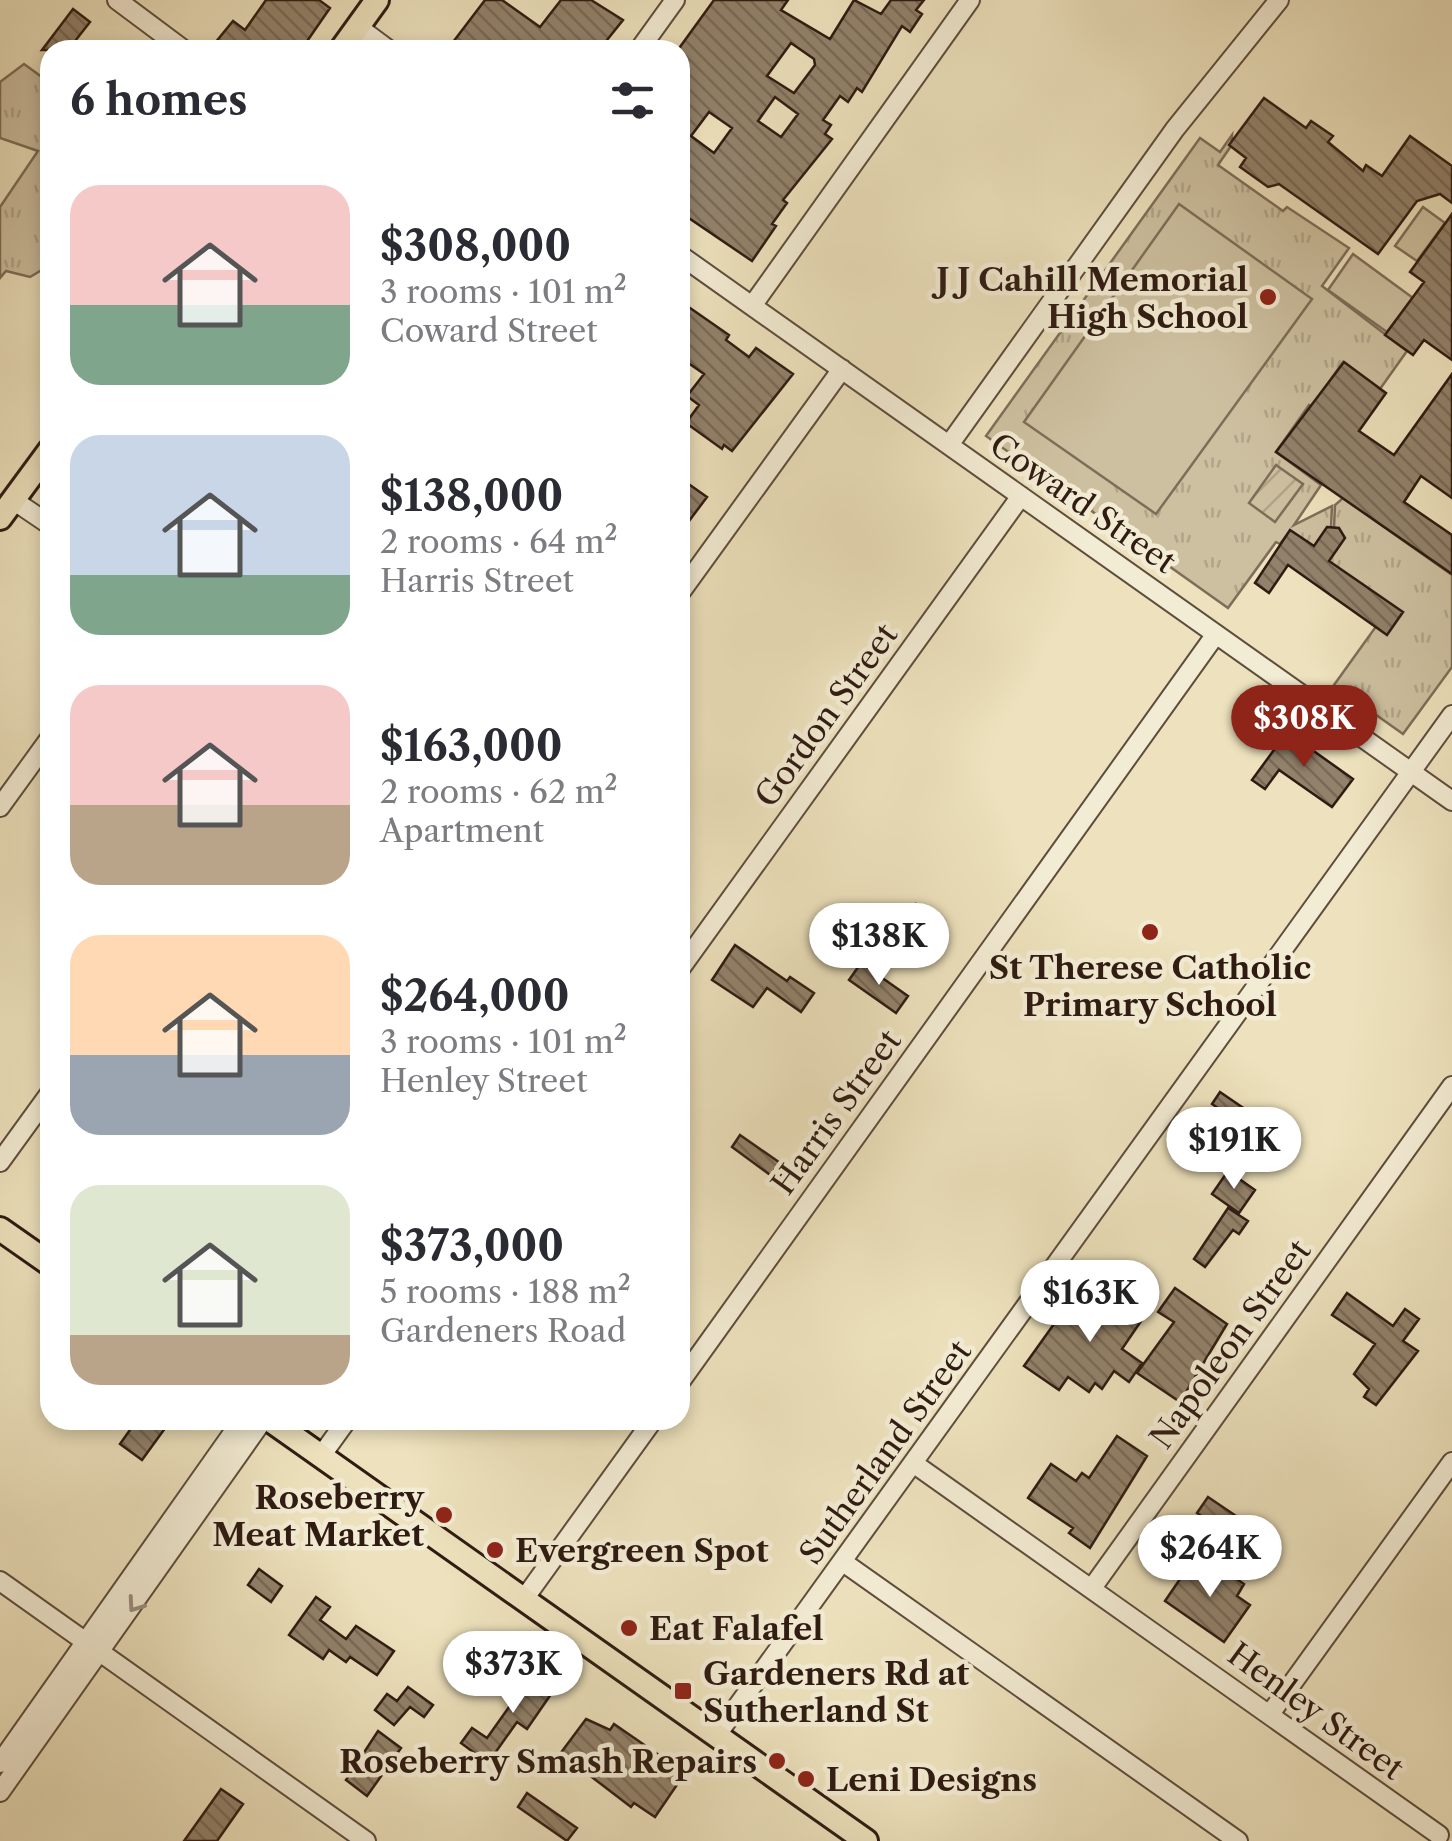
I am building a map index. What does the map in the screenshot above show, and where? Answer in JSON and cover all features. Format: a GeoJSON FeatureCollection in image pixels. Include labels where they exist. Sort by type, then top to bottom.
{"type":"FeatureCollection","features":[{"type":"Feature","properties":{"kind":"main road"},"geometry":{"type":"LineString","coordinates":[[349,40],[377,0]]}},
{"type":"Feature","properties":{"kind":"main road"},"geometry":{"type":"LineString","coordinates":[[7,509],[40,464]]}},
{"type":"Feature","properties":{"kind":"main road"},"geometry":{"type":"LineString","coordinates":[[0,1229],[40,1257]]}},
{"type":"Feature","properties":{"kind":"main road"},"geometry":{"type":"LineString","coordinates":[[282,1430],[866,1841]]}},
{"type":"Feature","properties":{"kind":"street"},"geometry":{"type":"LineString","coordinates":[[117,0],[171,40]]}},
{"type":"Feature","properties":{"kind":"street"},"geometry":{"type":"LineString","coordinates":[[647,40],[675,0]]}},
{"type":"Feature","properties":{"kind":"street"},"geometry":{"type":"LineString","coordinates":[[752,306],[970,0]]}},
{"type":"Feature","properties":{"kind":"street"},"geometry":{"type":"LineString","coordinates":[[949,445],[1175,129],[1279,0]]}},
{"type":"Feature","properties":{"kind":"street"},"geometry":{"type":"LineString","coordinates":[[358,28],[375,40]]}},
{"type":"Feature","properties":{"kind":"street","name":"Coward Street"},"geometry":{"type":"LineString","coordinates":[[690,262],[1452,801]]}},
{"type":"Feature","properties":{"kind":"street"},"geometry":{"type":"LineString","coordinates":[[690,579],[842,369]]}},
{"type":"Feature","properties":{"kind":"street","name":"Gordon Street"},"geometry":{"type":"LineString","coordinates":[[690,955],[1020,496]]}},
{"type":"Feature","properties":{"kind":"street"},"geometry":{"type":"LineString","coordinates":[[7,509],[40,522]]}},
{"type":"Feature","properties":{"kind":"street","name":"Harris Street"},"geometry":{"type":"LineString","coordinates":[[690,1368],[1216,634]]}},
{"type":"Feature","properties":{"kind":"street","name":"Sutherland Street"},"geometry":{"type":"LineString","coordinates":[[716,1736],[1452,716]]}},
{"type":"Feature","properties":{"kind":"street"},"geometry":{"type":"LineString","coordinates":[[0,807],[40,752]]}},
{"type":"Feature","properties":{"kind":"street","name":"Napoleon Street"},"geometry":{"type":"LineString","coordinates":[[1092,1588],[1452,1086]]}},
{"type":"Feature","properties":{"kind":"street"},"geometry":{"type":"LineString","coordinates":[[0,1162],[40,1107]]}},
{"type":"Feature","properties":{"kind":"street"},"geometry":{"type":"LineString","coordinates":[[0,1792],[12,1756],[206,1487],[237,1430]]}},
{"type":"Feature","properties":{"kind":"street"},"geometry":{"type":"LineString","coordinates":[[206,1487],[258,1430]]}},
{"type":"Feature","properties":{"kind":"street"},"geometry":{"type":"LineString","coordinates":[[321,1456],[340,1430]]}},
{"type":"Feature","properties":{"kind":"street"},"geometry":{"type":"LineString","coordinates":[[524,1599],[645,1430]]}},
{"type":"Feature","properties":{"kind":"street"},"geometry":{"type":"LineString","coordinates":[[1270,1714],[1452,1462]]}},
{"type":"Feature","properties":{"kind":"street","name":"Henley Street"},"geometry":{"type":"LineString","coordinates":[[913,1463],[1270,1714],[1437,1838]]}},
{"type":"Feature","properties":{"kind":"street"},"geometry":{"type":"LineString","coordinates":[[843,1562],[1238,1841]]}},
{"type":"Feature","properties":{"kind":"street"},"geometry":{"type":"LineString","coordinates":[[0,1580],[366,1841]]}},
{"type":"Feature","properties":{"kind":"street"},"geometry":{"type":"LineString","coordinates":[[1437,1838],[1452,1818]]}},
{"type":"Feature","properties":{"kind":"green space"},"geometry":{"type":"Polygon","coordinates":[[[24,64],[40,76],[40,271],[30,277],[6,271],[0,278],[0,207],[38,151],[0,138],[0,82],[24,64]]]}},
{"type":"Feature","properties":{"kind":"green space"},"geometry":{"type":"Polygon","coordinates":[[[1232,135],[1231,146],[1218,165],[1283,211],[1287,207],[1349,248],[1322,286],[1407,351],[1380,389],[1343,362],[1317,399],[1348,433],[1309,405],[1276,452],[1321,485],[1294,525],[1332,506],[1331,528],[1319,540],[1334,528],[1335,505],[1343,498],[1452,575],[1452,667],[1403,734],[1334,685],[1385,614],[1290,531],[1280,544],[1276,542],[1228,608],[986,436],[1200,138],[1220,152],[1232,135]]]}},
{"type":"Feature","properties":{"kind":"green space"},"geometry":{"type":"Polygon","coordinates":[[[1179,204],[1312,299],[1156,514],[1024,422],[1179,204]]]}},
{"type":"Feature","properties":{"kind":"green space"},"geometry":{"type":"Polygon","coordinates":[[[1423,207],[1445,223],[1417,261],[1395,246],[1423,207]]]}},
{"type":"Feature","properties":{"kind":"green space"},"geometry":{"type":"Polygon","coordinates":[[[1353,254],[1413,298],[1387,332],[1328,290],[1353,254]]]}},
{"type":"Feature","properties":{"kind":"green space"},"geometry":{"type":"Polygon","coordinates":[[[1276,465],[1303,484],[1275,522],[1249,503],[1276,465]]]}},
{"type":"Feature","properties":{"kind":"building"},"geometry":{"type":"Polygon","coordinates":[[[266,0],[319,0],[330,8],[308,40],[217,40],[233,21],[245,30],[266,0]]]}},
{"type":"Feature","properties":{"kind":"building"},"geometry":{"type":"Polygon","coordinates":[[[485,0],[502,0],[540,27],[561,0],[591,0],[623,20],[607,40],[455,40],[485,0]]]}},
{"type":"Feature","properties":{"kind":"building"},"geometry":{"type":"Polygon","coordinates":[[[714,0],[788,0],[781,10],[830,39],[854,0],[881,14],[891,0],[924,0],[916,10],[922,14],[910,32],[902,26],[862,92],[857,88],[848,102],[840,96],[823,120],[831,125],[825,134],[832,139],[783,200],[787,203],[772,224],[776,226],[752,261],[690,219],[690,40],[685,40],[714,0]],[[791,43],[767,76],[794,93],[815,65],[814,59],[791,43]],[[775,97],[758,121],[781,137],[798,114],[775,97]],[[709,112],[691,136],[714,153],[732,128],[709,112]]]}},
{"type":"Feature","properties":{"kind":"building"},"geometry":{"type":"Polygon","coordinates":[[[73,9],[90,22],[76,40],[50,40],[73,9]]]}},
{"type":"Feature","properties":{"kind":"building"},"geometry":{"type":"Polygon","coordinates":[[[1264,98],[1306,128],[1311,121],[1333,136],[1328,142],[1363,171],[1366,165],[1382,176],[1410,136],[1452,166],[1452,203],[1440,194],[1417,201],[1378,254],[1279,184],[1268,187],[1240,167],[1246,158],[1229,145],[1264,98]]]}},
{"type":"Feature","properties":{"kind":"building"},"geometry":{"type":"Polygon","coordinates":[[[1452,214],[1452,360],[1424,340],[1413,355],[1385,335],[1424,282],[1410,272],[1452,214]]]}},
{"type":"Feature","properties":{"kind":"building"},"geometry":{"type":"Polygon","coordinates":[[[690,308],[729,335],[726,340],[749,357],[756,348],[793,374],[732,451],[724,445],[722,449],[690,426],[690,417],[699,405],[690,398],[690,392],[704,374],[690,364],[690,308]]]}},
{"type":"Feature","properties":{"kind":"building"},"geometry":{"type":"Polygon","coordinates":[[[1344,362],[1386,393],[1359,431],[1394,455],[1452,374],[1452,498],[1421,476],[1404,502],[1452,535],[1452,574],[1276,452],[1344,362]]]}},
{"type":"Feature","properties":{"kind":"building"},"geometry":{"type":"Polygon","coordinates":[[[690,485],[707,497],[690,520],[690,485]]]}},
{"type":"Feature","properties":{"kind":"building"},"geometry":{"type":"Polygon","coordinates":[[[1327,527],[1339,528],[1345,538],[1329,561],[1403,612],[1387,635],[1288,565],[1269,593],[1255,583],[1290,530],[1314,546],[1327,527]]]}},
{"type":"Feature","properties":{"kind":"building"},"geometry":{"type":"Polygon","coordinates":[[[1287,732],[1353,779],[1332,807],[1279,770],[1265,789],[1252,780],[1287,732]]]}},
{"type":"Feature","properties":{"kind":"building"},"geometry":{"type":"Polygon","coordinates":[[[916,904],[945,925],[916,966],[888,947],[916,904]]]}},
{"type":"Feature","properties":{"kind":"building"},"geometry":{"type":"Polygon","coordinates":[[[735,945],[787,981],[790,977],[814,993],[801,1012],[767,988],[753,1007],[712,980],[735,945]]]}},
{"type":"Feature","properties":{"kind":"building"},"geometry":{"type":"Polygon","coordinates":[[[861,963],[908,996],[896,1013],[849,980],[861,963]]]}},
{"type":"Feature","properties":{"kind":"building"},"geometry":{"type":"Polygon","coordinates":[[[1220,1092],[1255,1116],[1237,1135],[1224,1126],[1231,1117],[1212,1104],[1220,1092]]]}},
{"type":"Feature","properties":{"kind":"building"},"geometry":{"type":"Polygon","coordinates":[[[740,1135],[786,1167],[777,1180],[732,1147],[740,1135]]]}},
{"type":"Feature","properties":{"kind":"building"},"geometry":{"type":"Polygon","coordinates":[[[1228,1171],[1255,1190],[1239,1213],[1212,1194],[1228,1171]]]}},
{"type":"Feature","properties":{"kind":"building"},"geometry":{"type":"Polygon","coordinates":[[[1228,1208],[1248,1221],[1239,1234],[1233,1230],[1205,1267],[1194,1259],[1228,1208]]]}},
{"type":"Feature","properties":{"kind":"building"},"geometry":{"type":"Polygon","coordinates":[[[1139,1287],[1156,1299],[1122,1349],[1142,1363],[1129,1382],[1114,1371],[1102,1389],[1095,1383],[1089,1392],[1068,1377],[1059,1390],[1024,1366],[1074,1296],[1114,1323],[1139,1287]]]}},
{"type":"Feature","properties":{"kind":"building"},"geometry":{"type":"Polygon","coordinates":[[[1175,1288],[1227,1324],[1180,1402],[1137,1373],[1174,1322],[1158,1312],[1175,1288]]]}},
{"type":"Feature","properties":{"kind":"building"},"geometry":{"type":"Polygon","coordinates":[[[1347,1293],[1393,1326],[1405,1309],[1419,1319],[1403,1341],[1418,1351],[1376,1405],[1364,1397],[1369,1389],[1354,1374],[1375,1344],[1332,1315],[1347,1293]]]}},
{"type":"Feature","properties":{"kind":"building"},"geometry":{"type":"Polygon","coordinates":[[[130,1430],[164,1430],[142,1460],[120,1444],[130,1430]]]}},
{"type":"Feature","properties":{"kind":"building"},"geometry":{"type":"Polygon","coordinates":[[[1117,1436],[1147,1456],[1090,1548],[1069,1533],[1073,1528],[1028,1498],[1051,1464],[1076,1481],[1082,1473],[1089,1478],[1117,1436]]]}},
{"type":"Feature","properties":{"kind":"building"},"geometry":{"type":"Polygon","coordinates":[[[1208,1497],[1267,1537],[1259,1549],[1216,1519],[1213,1524],[1197,1513],[1208,1497]]]}},
{"type":"Feature","properties":{"kind":"building"},"geometry":{"type":"Polygon","coordinates":[[[1191,1563],[1211,1577],[1218,1566],[1244,1584],[1237,1596],[1250,1605],[1224,1642],[1165,1601],[1191,1563]]]}},
{"type":"Feature","properties":{"kind":"building"},"geometry":{"type":"Polygon","coordinates":[[[259,1569],[282,1586],[271,1602],[248,1585],[259,1569]]]}},
{"type":"Feature","properties":{"kind":"building"},"geometry":{"type":"Polygon","coordinates":[[[316,1597],[330,1607],[320,1620],[346,1639],[356,1626],[394,1651],[377,1675],[350,1657],[346,1662],[329,1650],[323,1659],[289,1635],[316,1597]]]}},
{"type":"Feature","properties":{"kind":"building"},"geometry":{"type":"Polygon","coordinates":[[[536,1669],[558,1684],[527,1729],[517,1722],[488,1763],[461,1743],[472,1728],[487,1738],[536,1669]]]}},
{"type":"Feature","properties":{"kind":"building"},"geometry":{"type":"Polygon","coordinates":[[[408,1687],[433,1705],[424,1717],[410,1707],[394,1725],[375,1710],[387,1694],[397,1701],[408,1687]]]}},
{"type":"Feature","properties":{"kind":"building"},"geometry":{"type":"Polygon","coordinates":[[[586,1719],[610,1730],[614,1724],[685,1773],[655,1817],[634,1803],[631,1807],[580,1768],[577,1772],[557,1758],[586,1719]]]}},
{"type":"Feature","properties":{"kind":"building"},"geometry":{"type":"Polygon","coordinates":[[[378,1731],[401,1748],[367,1796],[346,1780],[378,1731]]]}},
{"type":"Feature","properties":{"kind":"building"},"geometry":{"type":"Polygon","coordinates":[[[221,1789],[243,1804],[217,1841],[184,1841],[221,1789]]]}},
{"type":"Feature","properties":{"kind":"building"},"geometry":{"type":"Polygon","coordinates":[[[527,1793],[577,1828],[567,1841],[518,1807],[527,1793]]]}},
{"type":"Feature","properties":{"kind":"place","name":"J J Cahill Memorial High School"},"geometry":{"type":"Point","coordinates":[1268,297]}},
{"type":"Feature","properties":{"kind":"place","name":"St Therese Catholic Primary School"},"geometry":{"type":"Point","coordinates":[1150,932]}},
{"type":"Feature","properties":{"kind":"place","name":"Roseberry Meat Market"},"geometry":{"type":"Point","coordinates":[444,1515]}},
{"type":"Feature","properties":{"kind":"place","name":"Evergreen Spot"},"geometry":{"type":"Point","coordinates":[495,1550]}},
{"type":"Feature","properties":{"kind":"place","name":"Eat Falafel"},"geometry":{"type":"Point","coordinates":[629,1628]}},
{"type":"Feature","properties":{"kind":"place","name":"Gardeners Rd at Sutherland St"},"geometry":{"type":"Point","coordinates":[683,1691]}},
{"type":"Feature","properties":{"kind":"place","name":"Roseberry Smash Repairs"},"geometry":{"type":"Point","coordinates":[777,1761]}},
{"type":"Feature","properties":{"kind":"place","name":"Leni Designs"},"geometry":{"type":"Point","coordinates":[806,1779]}}]}
